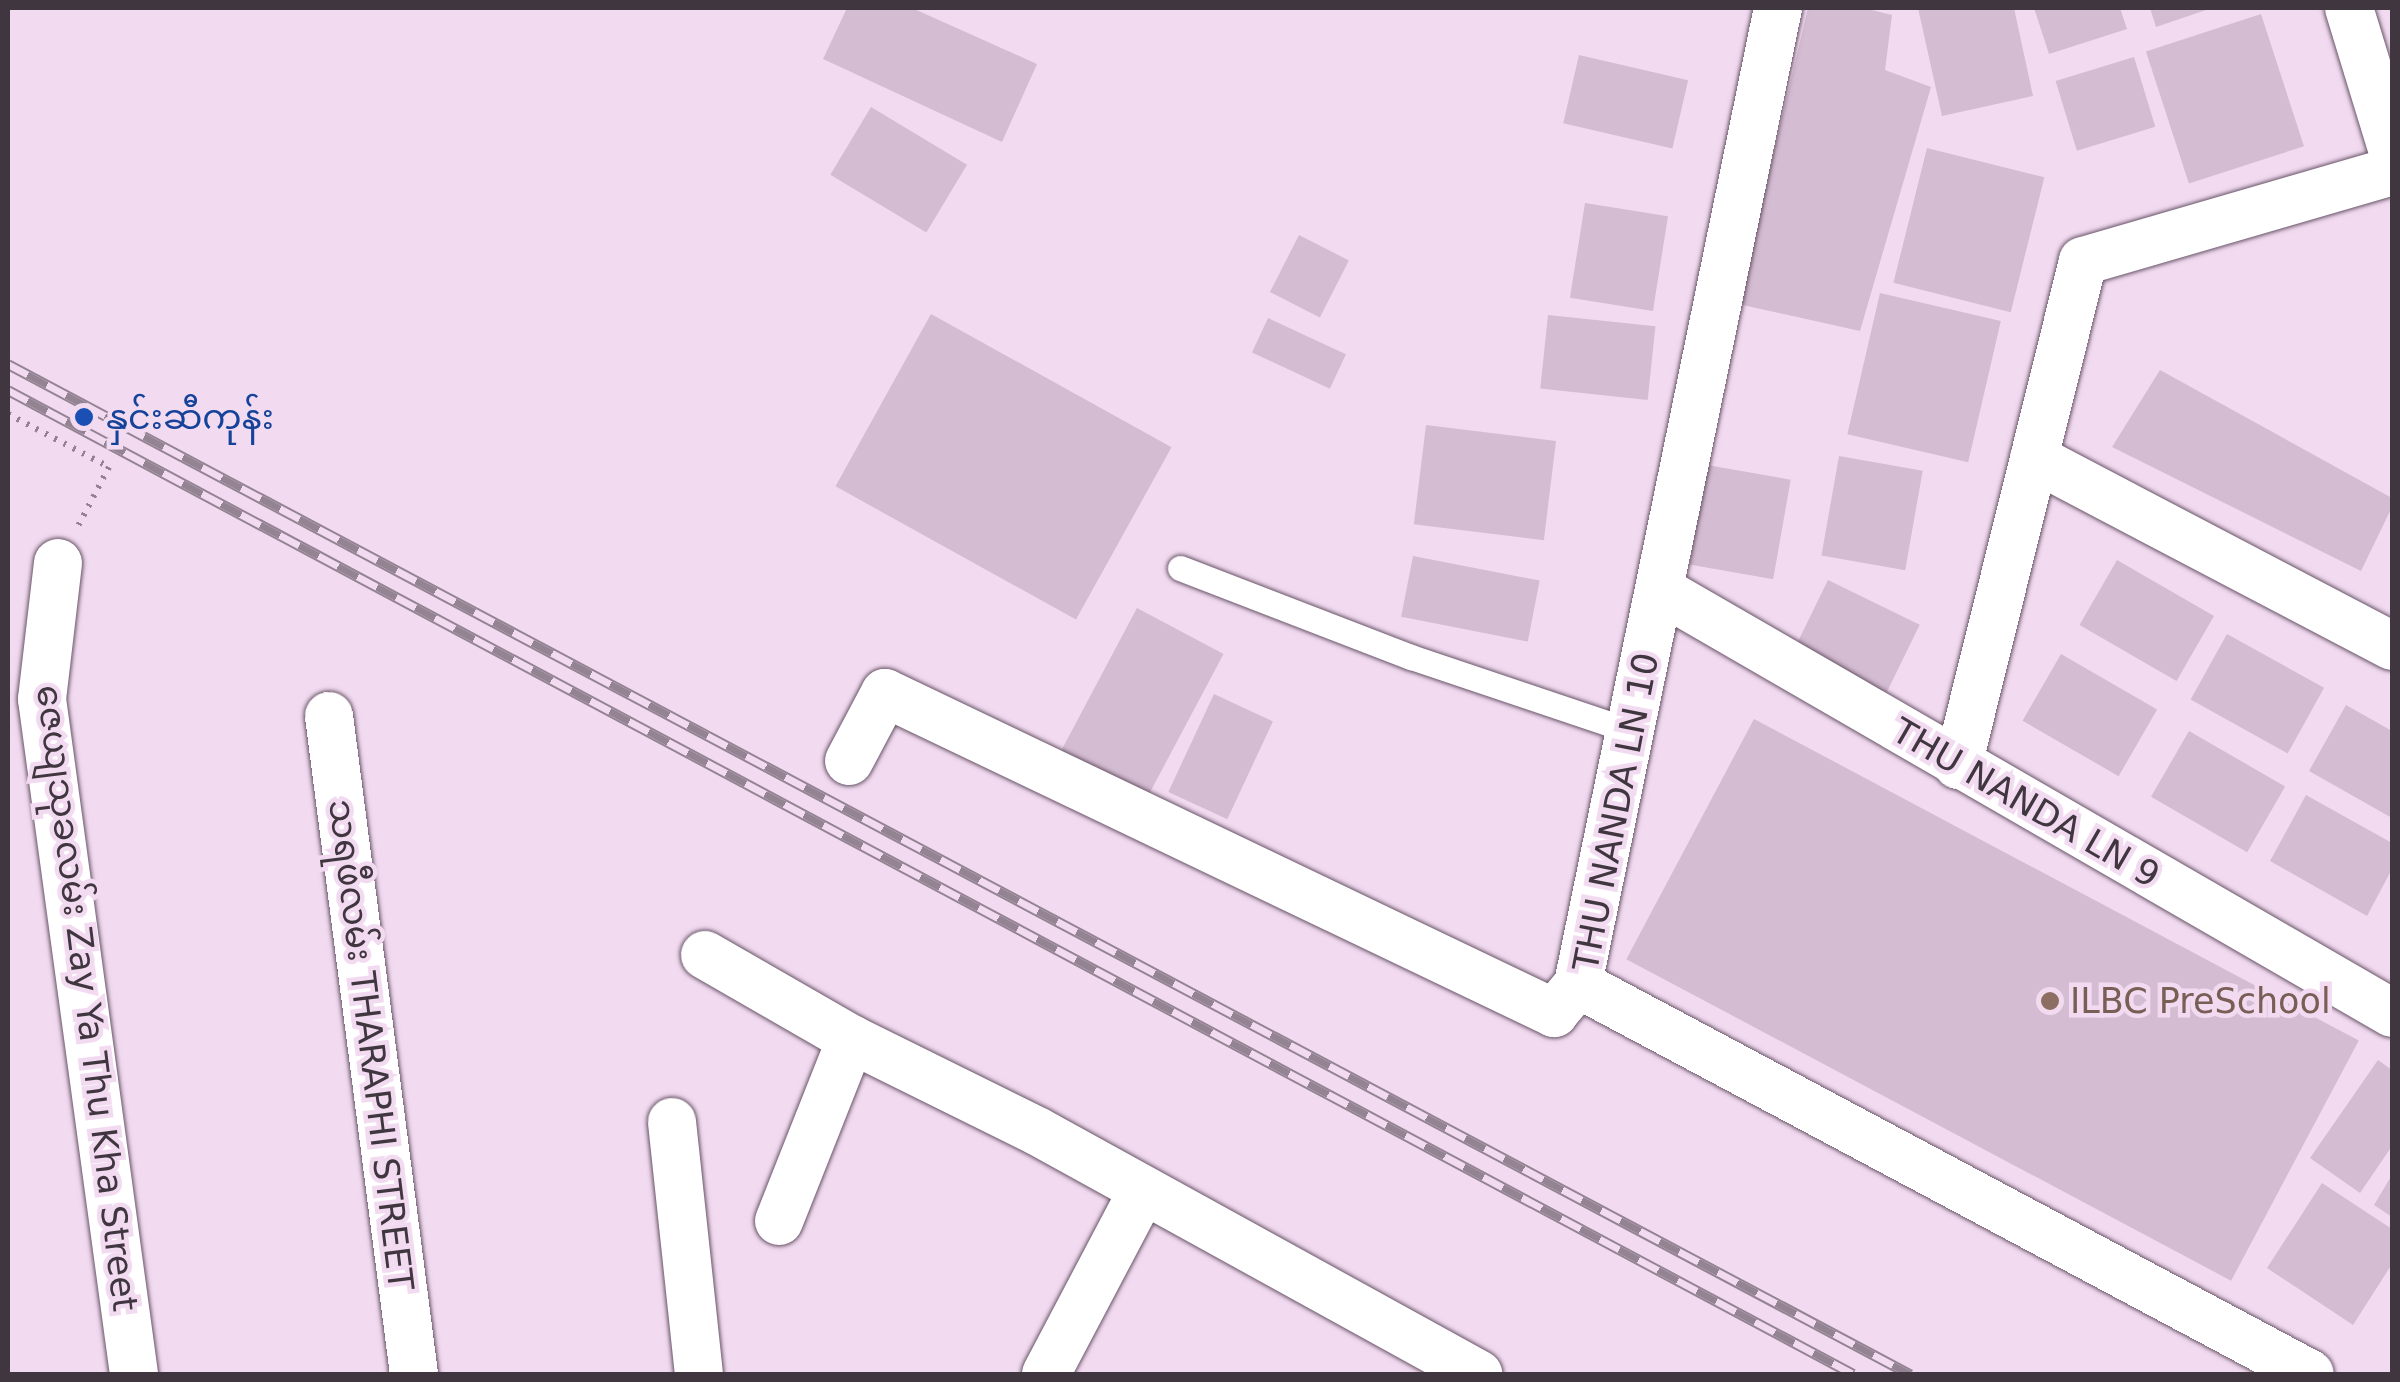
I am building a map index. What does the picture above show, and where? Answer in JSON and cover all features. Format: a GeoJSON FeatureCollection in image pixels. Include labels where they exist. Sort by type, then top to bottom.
{"type":"FeatureCollection","features":[{"type":"Feature","properties":{"kind":"street","name":"THU NANDA LN 10"},"geometry":{"type":"LineString","coordinates":[[1778,8],[1578,984],[2310,1374]]}},
{"type":"Feature","properties":{"kind":"street"},"geometry":{"type":"LineString","coordinates":[[2349,8],[2392,149]]}},
{"type":"Feature","properties":{"kind":"street"},"geometry":{"type":"LineString","coordinates":[[1958,764],[2083,261],[2392,171]]}},
{"type":"Feature","properties":{"kind":"street"},"geometry":{"type":"LineString","coordinates":[[2034,458],[2392,646]]}},
{"type":"Feature","properties":{"kind":"street","name":"ဇေယျသုခလမ်း Zay Ya Thu Kha Street"},"geometry":{"type":"LineString","coordinates":[[58,563],[42,699],[134,1374]]}},
{"type":"Feature","properties":{"kind":"street","name":"THU NANDA LN 9"},"geometry":{"type":"LineString","coordinates":[[1660,590],[2392,1013]]}},
{"type":"Feature","properties":{"kind":"street"},"geometry":{"type":"LineString","coordinates":[[849,762],[885,693],[1554,1013],[1578,984]]}},
{"type":"Feature","properties":{"kind":"street","name":"သရဖီလမ်း THARAPHI STREET"},"geometry":{"type":"LineString","coordinates":[[328,716],[414,1374]]}},
{"type":"Feature","properties":{"kind":"street"},"geometry":{"type":"LineString","coordinates":[[706,955],[851,1039],[1037,1131],[1464,1371]]}},
{"type":"Feature","properties":{"kind":"street"},"geometry":{"type":"LineString","coordinates":[[779,1220],[851,1039]]}},
{"type":"Feature","properties":{"kind":"street"},"geometry":{"type":"LineString","coordinates":[[672,1122],[699,1374]]}},
{"type":"Feature","properties":{"kind":"street"},"geometry":{"type":"LineString","coordinates":[[1046,1374],[1142,1190]]}},
{"type":"Feature","properties":{"kind":"lane"},"geometry":{"type":"LineString","coordinates":[[1180,568],[1411,657],[1630,730]]}},
{"type":"Feature","properties":{"kind":"path"},"geometry":{"type":"LineString","coordinates":[[8,414],[109,468],[58,563]]}},
{"type":"Feature","properties":{"kind":"building"},"geometry":{"type":"Polygon","coordinates":[[[847,8],[912,8],[1037,64],[1002,142],[823,59],[847,8]]]}},
{"type":"Feature","properties":{"kind":"building"},"geometry":{"type":"Polygon","coordinates":[[[1808,8],[1864,8],[1892,15],[1885,70],[1931,87],[1860,331],[1738,304],[1808,8]]]}},
{"type":"Feature","properties":{"kind":"building"},"geometry":{"type":"Polygon","coordinates":[[[1918,8],[2014,8],[2033,96],[1942,116],[1918,8]]]}},
{"type":"Feature","properties":{"kind":"building"},"geometry":{"type":"Polygon","coordinates":[[[2034,8],[2120,8],[2127,29],[2049,54],[2034,8]]]}},
{"type":"Feature","properties":{"kind":"building"},"geometry":{"type":"Polygon","coordinates":[[[2150,8],[2212,8],[2156,27],[2150,8]]]}},
{"type":"Feature","properties":{"kind":"building"},"geometry":{"type":"Polygon","coordinates":[[[2261,14],[2304,146],[2189,184],[2146,51],[2261,14]]]}},
{"type":"Feature","properties":{"kind":"building"},"geometry":{"type":"Polygon","coordinates":[[[1579,55],[1688,80],[1672,148],[1563,123],[1579,55]]]}},
{"type":"Feature","properties":{"kind":"building"},"geometry":{"type":"Polygon","coordinates":[[[2134,57],[2155,127],[2077,151],[2056,81],[2134,57]]]}},
{"type":"Feature","properties":{"kind":"building"},"geometry":{"type":"Polygon","coordinates":[[[871,107],[967,165],[926,232],[830,175],[871,107]]]}},
{"type":"Feature","properties":{"kind":"building"},"geometry":{"type":"Polygon","coordinates":[[[1927,148],[2044,177],[2011,312],[1893,283],[1927,148]]]}},
{"type":"Feature","properties":{"kind":"building"},"geometry":{"type":"Polygon","coordinates":[[[1585,203],[1668,216],[1653,311],[1570,298],[1585,203]]]}},
{"type":"Feature","properties":{"kind":"building"},"geometry":{"type":"Polygon","coordinates":[[[1299,235],[1349,260],[1320,317],[1270,292],[1299,235]]]}},
{"type":"Feature","properties":{"kind":"building"},"geometry":{"type":"Polygon","coordinates":[[[1880,293],[2001,321],[1968,462],[1847,434],[1880,293]]]}},
{"type":"Feature","properties":{"kind":"building"},"geometry":{"type":"Polygon","coordinates":[[[931,314],[1172,447],[1076,620],[835,486],[931,314]]]}},
{"type":"Feature","properties":{"kind":"building"},"geometry":{"type":"Polygon","coordinates":[[[1548,315],[1655,326],[1648,400],[1540,389],[1548,315]]]}},
{"type":"Feature","properties":{"kind":"building"},"geometry":{"type":"Polygon","coordinates":[[[1268,318],[1346,354],[1330,389],[1252,352],[1268,318]]]}},
{"type":"Feature","properties":{"kind":"building"},"geometry":{"type":"Polygon","coordinates":[[[2160,370],[2392,498],[2392,507],[2361,571],[2112,447],[2160,370]]]}},
{"type":"Feature","properties":{"kind":"building"},"geometry":{"type":"Polygon","coordinates":[[[1426,425],[1556,441],[1544,540],[1414,524],[1426,425]]]}},
{"type":"Feature","properties":{"kind":"building"},"geometry":{"type":"Polygon","coordinates":[[[1839,456],[1923,471],[1905,570],[1821,555],[1839,456]]]}},
{"type":"Feature","properties":{"kind":"building"},"geometry":{"type":"Polygon","coordinates":[[[1707,465],[1791,480],[1773,579],[1689,564],[1707,465]]]}},
{"type":"Feature","properties":{"kind":"building"},"geometry":{"type":"Polygon","coordinates":[[[1413,556],[1540,581],[1528,641],[1401,617],[1413,556]]]}},
{"type":"Feature","properties":{"kind":"building"},"geometry":{"type":"Polygon","coordinates":[[[2117,560],[2214,616],[2176,681],[2080,625],[2117,560]]]}},
{"type":"Feature","properties":{"kind":"building"},"geometry":{"type":"Polygon","coordinates":[[[1828,580],[1920,625],[1884,698],[1792,654],[1828,580]]]}},
{"type":"Feature","properties":{"kind":"building"},"geometry":{"type":"Polygon","coordinates":[[[1137,608],[1224,654],[1146,800],[1060,754],[1137,608]]]}},
{"type":"Feature","properties":{"kind":"building"},"geometry":{"type":"Polygon","coordinates":[[[2227,634],[2324,688],[2288,753],[2191,700],[2227,634]]]}},
{"type":"Feature","properties":{"kind":"building"},"geometry":{"type":"Polygon","coordinates":[[[2061,654],[2157,709],[2119,776],[2022,721],[2061,654]]]}},
{"type":"Feature","properties":{"kind":"building"},"geometry":{"type":"Polygon","coordinates":[[[1214,694],[1273,721],[1227,819],[1168,792],[1214,694]]]}},
{"type":"Feature","properties":{"kind":"building"},"geometry":{"type":"Polygon","coordinates":[[[2346,705],[2392,731],[2392,818],[2309,771],[2346,705]]]}},
{"type":"Feature","properties":{"kind":"building"},"geometry":{"type":"Polygon","coordinates":[[[1754,719],[2359,1041],[2231,1281],[1626,959],[1754,719]]]}},
{"type":"Feature","properties":{"kind":"building"},"geometry":{"type":"Polygon","coordinates":[[[2189,731],[2285,786],[2247,852],[2151,797],[2189,731]]]}},
{"type":"Feature","properties":{"kind":"building"},"geometry":{"type":"Polygon","coordinates":[[[2306,795],[2392,843],[2392,869],[2367,916],[2270,861],[2306,795]]]}},
{"type":"Feature","properties":{"kind":"building"},"geometry":{"type":"Polygon","coordinates":[[[2378,1060],[2392,1070],[2392,1146],[2360,1193],[2310,1158],[2378,1060]]]}},
{"type":"Feature","properties":{"kind":"building"},"geometry":{"type":"Polygon","coordinates":[[[2392,1175],[2392,1217],[2374,1205],[2392,1175]]]}},
{"type":"Feature","properties":{"kind":"building"},"geometry":{"type":"Polygon","coordinates":[[[2322,1183],[2392,1229],[2392,1264],[2353,1325],[2267,1268],[2322,1183]]]}},
{"type":"Feature","properties":{"kind":"railway"},"geometry":{"type":"LineString","coordinates":[[8,364],[1910,1374]]}},
{"type":"Feature","properties":{"kind":"railway"},"geometry":{"type":"LineString","coordinates":[[8,390],[1853,1374]]}},
{"type":"Feature","properties":{"kind":"place","name":"နှင်းဆီကုန်း"},"geometry":{"type":"Point","coordinates":[84,417]}},
{"type":"Feature","properties":{"kind":"place","name":"ILBC PreSchool"},"geometry":{"type":"Point","coordinates":[2050,1001]}}]}
